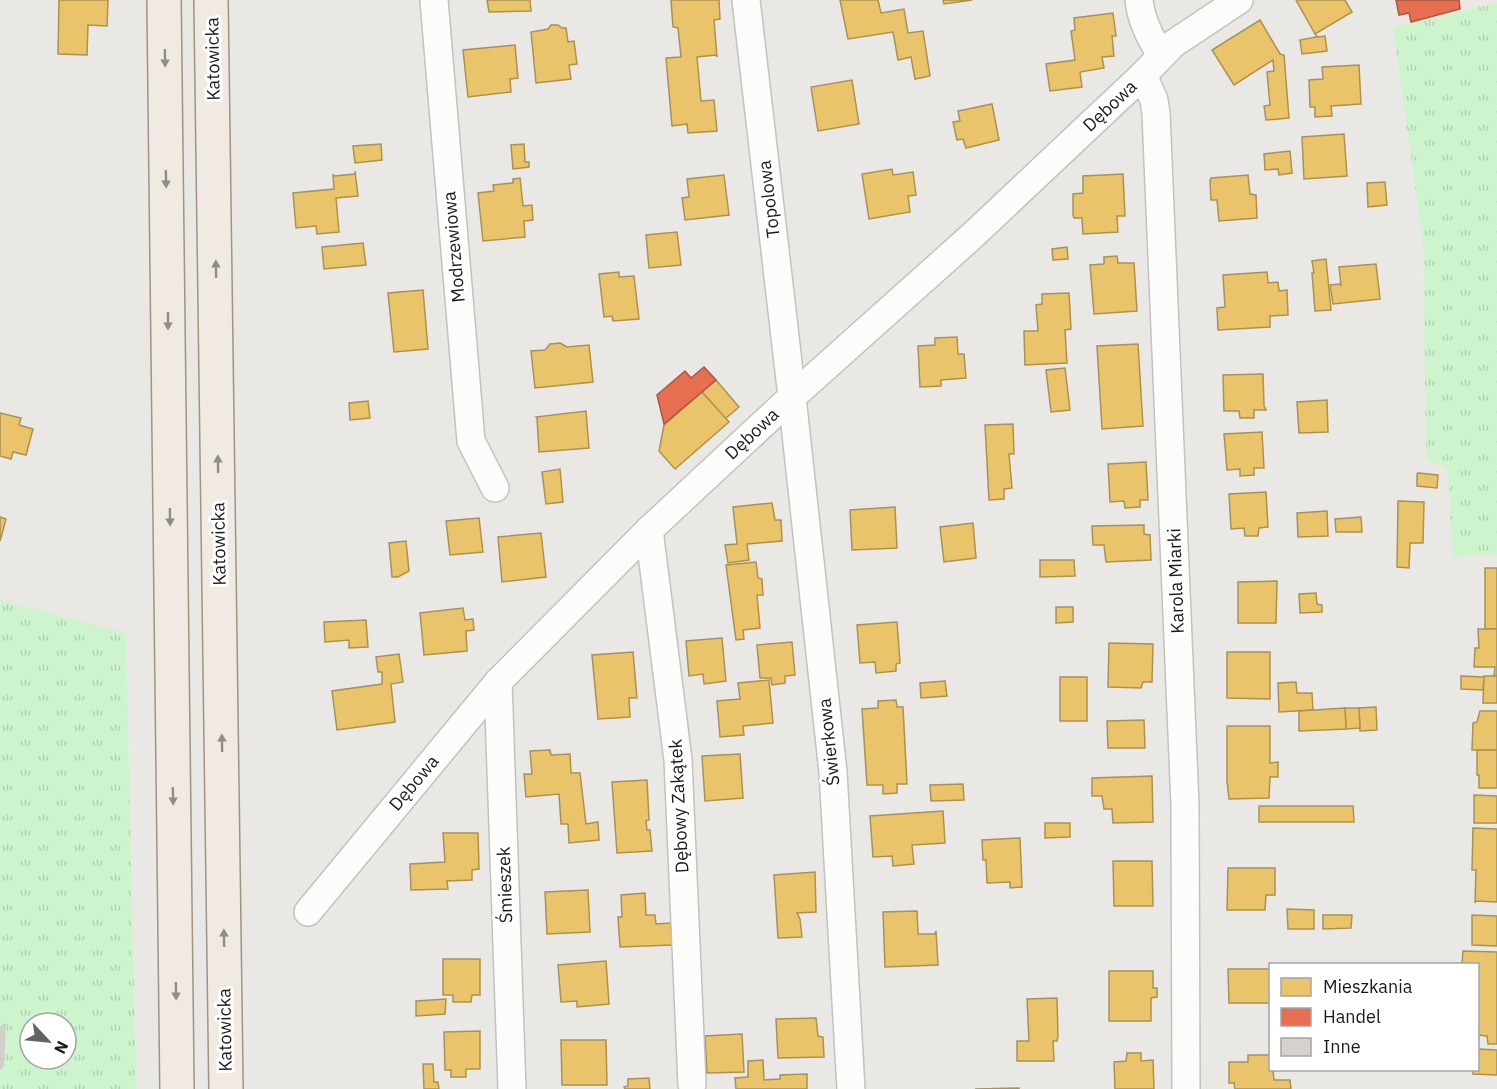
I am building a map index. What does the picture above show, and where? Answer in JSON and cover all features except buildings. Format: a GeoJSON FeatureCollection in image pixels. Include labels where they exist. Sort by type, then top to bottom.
{"type":"FeatureCollection","features":[{"type":"Feature","properties":{"kind":"main road"},"geometry":{"type":"LineString","coordinates":[[164,0],[177,1089]]}},
{"type":"Feature","properties":{"kind":"main road","name":"Katowicka"},"geometry":{"type":"LineString","coordinates":[[211,0],[226,1089]]}},
{"type":"Feature","properties":{"kind":"street","name":"Modrzewiowa"},"geometry":{"type":"LineString","coordinates":[[434,0],[471,441],[495,488]]}},
{"type":"Feature","properties":{"kind":"street","name":"Topolowa"},"geometry":{"type":"LineString","coordinates":[[746,0],[792,397]]}},
{"type":"Feature","properties":{"kind":"street"},"geometry":{"type":"LineString","coordinates":[[1139,0],[1146,27],[1161,55]]}},
{"type":"Feature","properties":{"kind":"street","name":"Dębowa"},"geometry":{"type":"LineString","coordinates":[[308,912],[498,682],[649,530],[792,397],[972,236],[1143,75],[1161,55],[1190,32],[1239,0]]}},
{"type":"Feature","properties":{"kind":"street","name":"Karola Miarki"},"geometry":{"type":"LineString","coordinates":[[1143,75],[1154,100],[1156,113],[1185,806],[1186,1089]]}},
{"type":"Feature","properties":{"kind":"street","name":"Świerkowa"},"geometry":{"type":"LineString","coordinates":[[792,397],[833,772],[851,1089]]}},
{"type":"Feature","properties":{"kind":"street","name":"Dębowy Zakątek"},"geometry":{"type":"LineString","coordinates":[[649,530],[678,760],[692,1084]]}},
{"type":"Feature","properties":{"kind":"street","name":"Śmieszek"},"geometry":{"type":"LineString","coordinates":[[498,682],[512,1089]]}},
{"type":"Feature","properties":{"kind":"green space"},"geometry":{"type":"Polygon","coordinates":[[[1497,3],[1497,554],[1453,556],[1447,468],[1426,459],[1423,243],[1393,27],[1497,3]]]}},
{"type":"Feature","properties":{"kind":"green space"},"geometry":{"type":"Polygon","coordinates":[[[0,600],[126,633],[136,1089],[0,1089],[0,600]]]}}]}
